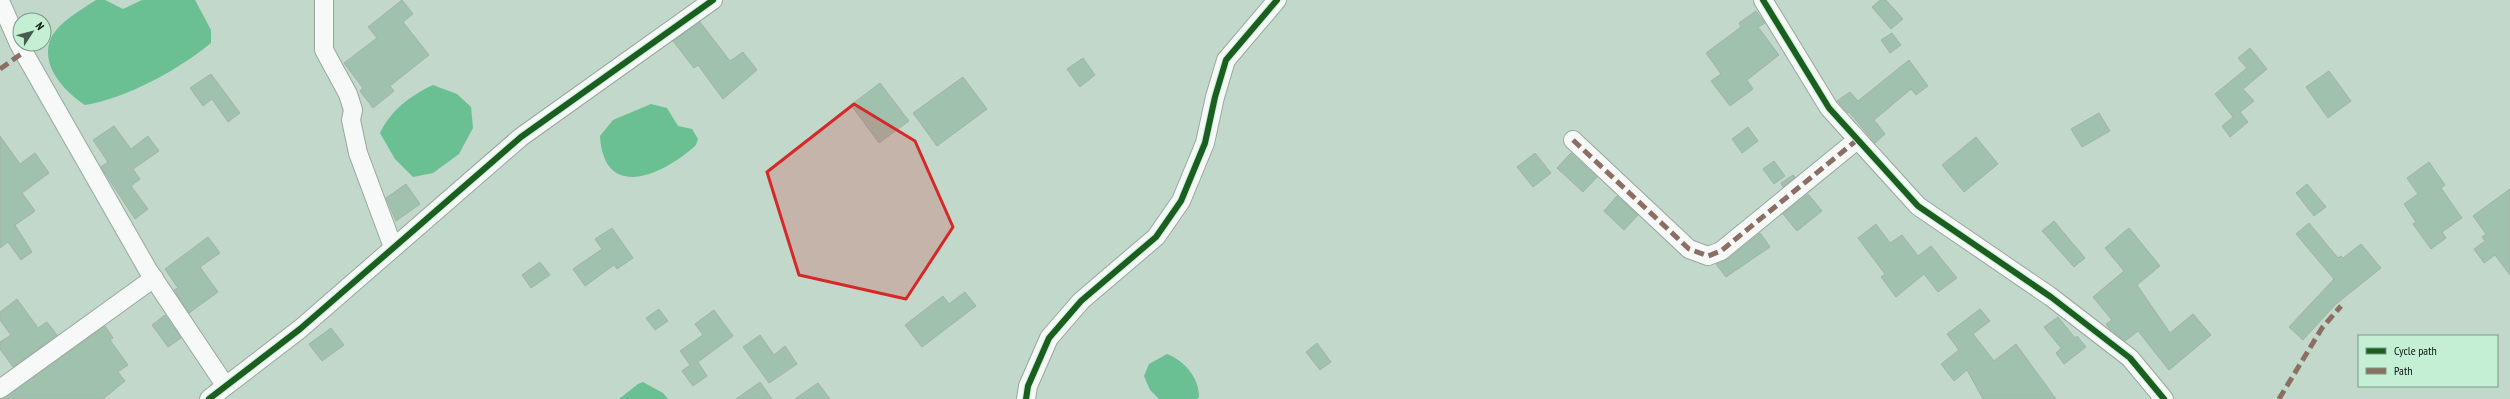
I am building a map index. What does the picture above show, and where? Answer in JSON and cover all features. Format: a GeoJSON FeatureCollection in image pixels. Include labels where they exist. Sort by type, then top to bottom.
{"type":"FeatureCollection","features":[{"type":"Feature","properties":{"kind":"street"},"geometry":{"type":"LineString","coordinates":[[324,0],[324,50],[348,94],[354,110],[351,120],[358,153],[393,247]]}},
{"type":"Feature","properties":{"kind":"street"},"geometry":{"type":"LineString","coordinates":[[209,399],[225,385],[300,330],[393,247],[521,137],[713,0]]}},
{"type":"Feature","properties":{"kind":"street"},"geometry":{"type":"LineString","coordinates":[[1026,399],[1028,386],[1049,338],[1081,301],[1156,237],[1181,201],[1205,143],[1215,97],[1226,60],[1277,0]]}},
{"type":"Feature","properties":{"kind":"street"},"geometry":{"type":"LineString","coordinates":[[1763,0],[1829,108],[1918,206],[2051,297],[2130,358],[2164,399]]}},
{"type":"Feature","properties":{"kind":"street"},"geometry":{"type":"LineString","coordinates":[[0,1],[19,44],[154,278],[225,385]]}},
{"type":"Feature","properties":{"kind":"street"},"geometry":{"type":"LineString","coordinates":[[1573,140],[1689,250],[1708,256],[1721,251],[1857,140]]}},
{"type":"Feature","properties":{"kind":"street"},"geometry":{"type":"LineString","coordinates":[[0,389],[154,278]]}},
{"type":"Feature","properties":{"kind":"highlighted area"},"geometry":{"type":"Polygon","coordinates":[[[854,104],[915,141],[953,227],[906,299],[799,275],[767,172],[854,104]]]}},
{"type":"Feature","properties":{"kind":"shaded area"},"geometry":{"type":"Polygon","coordinates":[[[96,0],[105,0],[123,9],[142,0],[195,0],[211,30],[211,43],[168,73],[151,82],[118,96],[85,105],[62,85],[51,68],[48,58],[48,52],[52,52],[52,36],[59,27],[96,0]]]}},
{"type":"Feature","properties":{"kind":"shaded area"},"geometry":{"type":"Polygon","coordinates":[[[433,85],[457,94],[471,107],[473,128],[459,154],[433,173],[413,177],[395,159],[380,133],[389,118],[402,104],[433,85]]]}},
{"type":"Feature","properties":{"kind":"shaded area"},"geometry":{"type":"Polygon","coordinates":[[[651,104],[667,108],[678,126],[692,129],[698,139],[696,145],[683,156],[653,173],[638,176],[624,176],[612,170],[604,157],[600,136],[613,120],[651,104]]]}},
{"type":"Feature","properties":{"kind":"shaded area"},"geometry":{"type":"Polygon","coordinates":[[[1167,354],[1180,361],[1194,377],[1197,383],[1199,397],[1197,399],[1159,399],[1150,390],[1144,376],[1149,364],[1167,354]]]}},
{"type":"Feature","properties":{"kind":"shaded area"},"geometry":{"type":"Polygon","coordinates":[[[643,382],[663,393],[668,399],[619,399],[638,384],[643,382]]]}},
{"type":"Feature","properties":{"kind":"building"},"geometry":{"type":"Polygon","coordinates":[[[402,0],[413,14],[403,22],[429,55],[390,86],[394,91],[373,108],[360,91],[363,88],[344,63],[377,38],[368,27],[402,0]]]}},
{"type":"Feature","properties":{"kind":"building"},"geometry":{"type":"Polygon","coordinates":[[[1880,0],[1886,0],[1903,19],[1891,29],[1872,7],[1880,0]]]}},
{"type":"Feature","properties":{"kind":"building"},"geometry":{"type":"Polygon","coordinates":[[[1756,11],[1765,23],[1758,27],[1779,55],[1747,80],[1753,89],[1730,106],[1711,81],[1721,74],[1706,53],[1741,27],[1739,23],[1756,11]]]}},
{"type":"Feature","properties":{"kind":"building"},"geometry":{"type":"Polygon","coordinates":[[[700,22],[730,61],[743,52],[757,70],[723,99],[698,65],[694,68],[673,41],[700,22]]]}},
{"type":"Feature","properties":{"kind":"building"},"geometry":{"type":"Polygon","coordinates":[[[1892,33],[1901,45],[1890,53],[1881,40],[1892,33]]]}},
{"type":"Feature","properties":{"kind":"building"},"geometry":{"type":"Polygon","coordinates":[[[2250,48],[2267,69],[2243,89],[2254,101],[2240,112],[2248,122],[2230,137],[2222,126],[2233,117],[2215,94],[2247,68],[2238,58],[2250,48]]]}},
{"type":"Feature","properties":{"kind":"building"},"geometry":{"type":"Polygon","coordinates":[[[1083,58],[1095,75],[1080,87],[1067,69],[1083,58]]]}},
{"type":"Feature","properties":{"kind":"building"},"geometry":{"type":"Polygon","coordinates":[[[1909,60],[1928,86],[1916,95],[1911,89],[1874,120],[1885,134],[1875,143],[1849,112],[1848,113],[1837,101],[1850,92],[1858,101],[1909,60]]]}},
{"type":"Feature","properties":{"kind":"building"},"geometry":{"type":"Polygon","coordinates":[[[2329,71],[2351,101],[2328,118],[2306,87],[2329,71]]]}},
{"type":"Feature","properties":{"kind":"building"},"geometry":{"type":"Polygon","coordinates":[[[211,74],[240,113],[228,122],[212,99],[203,106],[190,88],[211,74]]]}},
{"type":"Feature","properties":{"kind":"building"},"geometry":{"type":"Polygon","coordinates":[[[963,77],[987,109],[937,146],[913,113],[963,77]]]}},
{"type":"Feature","properties":{"kind":"building"},"geometry":{"type":"Polygon","coordinates":[[[880,83],[909,121],[879,143],[851,105],[880,83]]]}},
{"type":"Feature","properties":{"kind":"building"},"geometry":{"type":"Polygon","coordinates":[[[2099,113],[2110,131],[2082,147],[2071,129],[2099,113]]]}},
{"type":"Feature","properties":{"kind":"building"},"geometry":{"type":"Polygon","coordinates":[[[114,126],[131,149],[148,136],[159,151],[133,169],[140,179],[131,186],[148,209],[135,219],[101,167],[108,162],[93,140],[114,126]]]}},
{"type":"Feature","properties":{"kind":"building"},"geometry":{"type":"Polygon","coordinates":[[[1748,127],[1758,141],[1742,153],[1732,139],[1748,127]]]}},
{"type":"Feature","properties":{"kind":"building"},"geometry":{"type":"Polygon","coordinates":[[[0,136],[20,164],[35,153],[49,173],[22,193],[35,211],[15,225],[32,252],[21,260],[8,242],[0,248],[0,136]]]}},
{"type":"Feature","properties":{"kind":"building"},"geometry":{"type":"Polygon","coordinates":[[[1976,137],[1998,164],[1964,192],[1942,165],[1976,137]]]}},
{"type":"Feature","properties":{"kind":"building"},"geometry":{"type":"Polygon","coordinates":[[[1535,153],[1551,173],[1533,187],[1517,167],[1535,153]]]}},
{"type":"Feature","properties":{"kind":"building"},"geometry":{"type":"Polygon","coordinates":[[[1571,153],[1597,177],[1583,192],[1557,168],[1571,153]]]}},
{"type":"Feature","properties":{"kind":"building"},"geometry":{"type":"Polygon","coordinates":[[[1774,161],[1785,176],[1774,184],[1763,169],[1774,161]]]}},
{"type":"Feature","properties":{"kind":"building"},"geometry":{"type":"Polygon","coordinates":[[[2429,162],[2445,185],[2441,188],[2462,218],[2442,232],[2446,238],[2431,249],[2413,224],[2416,222],[2404,204],[2418,194],[2407,178],[2429,162]]]}},
{"type":"Feature","properties":{"kind":"building"},"geometry":{"type":"Polygon","coordinates":[[[1793,175],[1795,177],[1783,187],[1781,183],[1793,175]]]}},
{"type":"Feature","properties":{"kind":"building"},"geometry":{"type":"Polygon","coordinates":[[[406,184],[420,204],[396,221],[386,198],[406,184]]]}},
{"type":"Feature","properties":{"kind":"building"},"geometry":{"type":"Polygon","coordinates":[[[2307,184],[2326,207],[2314,216],[2296,193],[2307,184]]]}},
{"type":"Feature","properties":{"kind":"building"},"geometry":{"type":"Polygon","coordinates":[[[2510,189],[2510,275],[2495,255],[2484,263],[2474,249],[2485,241],[2482,237],[2486,234],[2473,216],[2510,189]]]}},
{"type":"Feature","properties":{"kind":"building"},"geometry":{"type":"Polygon","coordinates":[[[1808,194],[1822,211],[1797,231],[1783,214],[1808,194]]]}},
{"type":"Feature","properties":{"kind":"building"},"geometry":{"type":"Polygon","coordinates":[[[1617,196],[1638,215],[1624,230],[1604,211],[1617,196]]]}},
{"type":"Feature","properties":{"kind":"building"},"geometry":{"type":"Polygon","coordinates":[[[2054,221],[2085,258],[2074,267],[2042,231],[2054,221]]]}},
{"type":"Feature","properties":{"kind":"building"},"geometry":{"type":"Polygon","coordinates":[[[2309,223],[2338,258],[2341,256],[2343,258],[2361,244],[2381,268],[2336,304],[2303,340],[2289,327],[2334,279],[2296,234],[2309,223]]]}},
{"type":"Feature","properties":{"kind":"building"},"geometry":{"type":"Polygon","coordinates":[[[1876,224],[1890,243],[1902,235],[1918,256],[1931,246],[1957,278],[1938,292],[1924,274],[1896,297],[1881,277],[1885,274],[1858,238],[1876,224]]]}},
{"type":"Feature","properties":{"kind":"building"},"geometry":{"type":"Polygon","coordinates":[[[612,228],[633,258],[617,269],[614,265],[585,286],[573,269],[602,249],[595,239],[612,228]]]}},
{"type":"Feature","properties":{"kind":"building"},"geometry":{"type":"Polygon","coordinates":[[[2129,228],[2160,266],[2137,285],[2170,333],[2193,314],[2211,335],[2169,370],[2138,331],[2125,341],[2109,328],[2106,324],[2112,320],[2093,297],[2124,271],[2105,248],[2129,228]]]}},
{"type":"Feature","properties":{"kind":"building"},"geometry":{"type":"Polygon","coordinates":[[[1760,233],[1770,247],[1726,277],[1716,264],[1728,259],[1760,233]]]}},
{"type":"Feature","properties":{"kind":"building"},"geometry":{"type":"Polygon","coordinates":[[[208,237],[220,253],[200,267],[218,292],[189,313],[174,290],[178,288],[165,269],[208,237]]]}},
{"type":"Feature","properties":{"kind":"building"},"geometry":{"type":"Polygon","coordinates":[[[540,262],[550,275],[531,288],[522,275],[540,262]]]}},
{"type":"Feature","properties":{"kind":"building"},"geometry":{"type":"Polygon","coordinates":[[[965,292],[976,306],[922,347],[905,325],[943,296],[949,304],[965,292]]]}},
{"type":"Feature","properties":{"kind":"building"},"geometry":{"type":"Polygon","coordinates":[[[17,299],[38,328],[47,322],[57,335],[13,367],[0,349],[0,342],[11,335],[0,320],[0,312],[17,299]]]}},
{"type":"Feature","properties":{"kind":"building"},"geometry":{"type":"Polygon","coordinates":[[[659,309],[668,321],[655,330],[646,318],[659,309]]]}},
{"type":"Feature","properties":{"kind":"building"},"geometry":{"type":"Polygon","coordinates":[[[1980,309],[1990,321],[1973,334],[1994,361],[2016,344],[2056,399],[1983,399],[1967,370],[1954,381],[1941,364],[1959,350],[1947,334],[1980,309]]]}},
{"type":"Feature","properties":{"kind":"building"},"geometry":{"type":"Polygon","coordinates":[[[714,310],[733,336],[698,362],[707,376],[693,386],[682,371],[690,365],[680,351],[703,335],[695,324],[714,310]]]}},
{"type":"Feature","properties":{"kind":"building"},"geometry":{"type":"Polygon","coordinates":[[[165,315],[181,338],[168,347],[152,325],[165,315]]]}},
{"type":"Feature","properties":{"kind":"building"},"geometry":{"type":"Polygon","coordinates":[[[2058,317],[2075,338],[2077,336],[2086,347],[2064,364],[2056,353],[2061,348],[2044,327],[2058,317]]]}},
{"type":"Feature","properties":{"kind":"building"},"geometry":{"type":"Polygon","coordinates":[[[105,326],[113,338],[110,340],[128,365],[118,372],[125,381],[103,399],[2,399],[105,326]]]}},
{"type":"Feature","properties":{"kind":"building"},"geometry":{"type":"Polygon","coordinates":[[[331,328],[344,345],[322,361],[309,344],[331,328]]]}},
{"type":"Feature","properties":{"kind":"building"},"geometry":{"type":"Polygon","coordinates":[[[760,335],[774,355],[785,346],[797,364],[769,383],[743,347],[760,335]]]}},
{"type":"Feature","properties":{"kind":"building"},"geometry":{"type":"Polygon","coordinates":[[[1317,343],[1331,362],[1320,370],[1306,352],[1317,343]]]}},
{"type":"Feature","properties":{"kind":"building"},"geometry":{"type":"Polygon","coordinates":[[[760,382],[772,399],[736,399],[760,382]]]}},
{"type":"Feature","properties":{"kind":"building"},"geometry":{"type":"Polygon","coordinates":[[[818,383],[830,399],[795,399],[818,383]]]}},
{"type":"Feature","properties":{"kind":"marked path"},"geometry":{"type":"LineString","coordinates":[[0,69],[24,52]]}},
{"type":"Feature","properties":{"kind":"marked path"},"geometry":{"type":"LineString","coordinates":[[1573,140],[1689,249],[1708,256],[1721,251],[1857,140]]}},
{"type":"Feature","properties":{"kind":"marked path"},"geometry":{"type":"LineString","coordinates":[[2279,399],[2322,328],[2341,306]]}},
{"type":"Feature","properties":{"kind":"cycle path"},"geometry":{"type":"LineString","coordinates":[[209,399],[300,329],[521,137],[713,0]]}},
{"type":"Feature","properties":{"kind":"cycle path"},"geometry":{"type":"LineString","coordinates":[[1026,399],[1028,386],[1049,338],[1081,301],[1156,237],[1181,201],[1205,143],[1215,97],[1226,60],[1277,0]]}},
{"type":"Feature","properties":{"kind":"cycle path"},"geometry":{"type":"LineString","coordinates":[[1763,0],[1829,108],[1918,206],[2051,297],[2130,358],[2164,399]]}}]}
